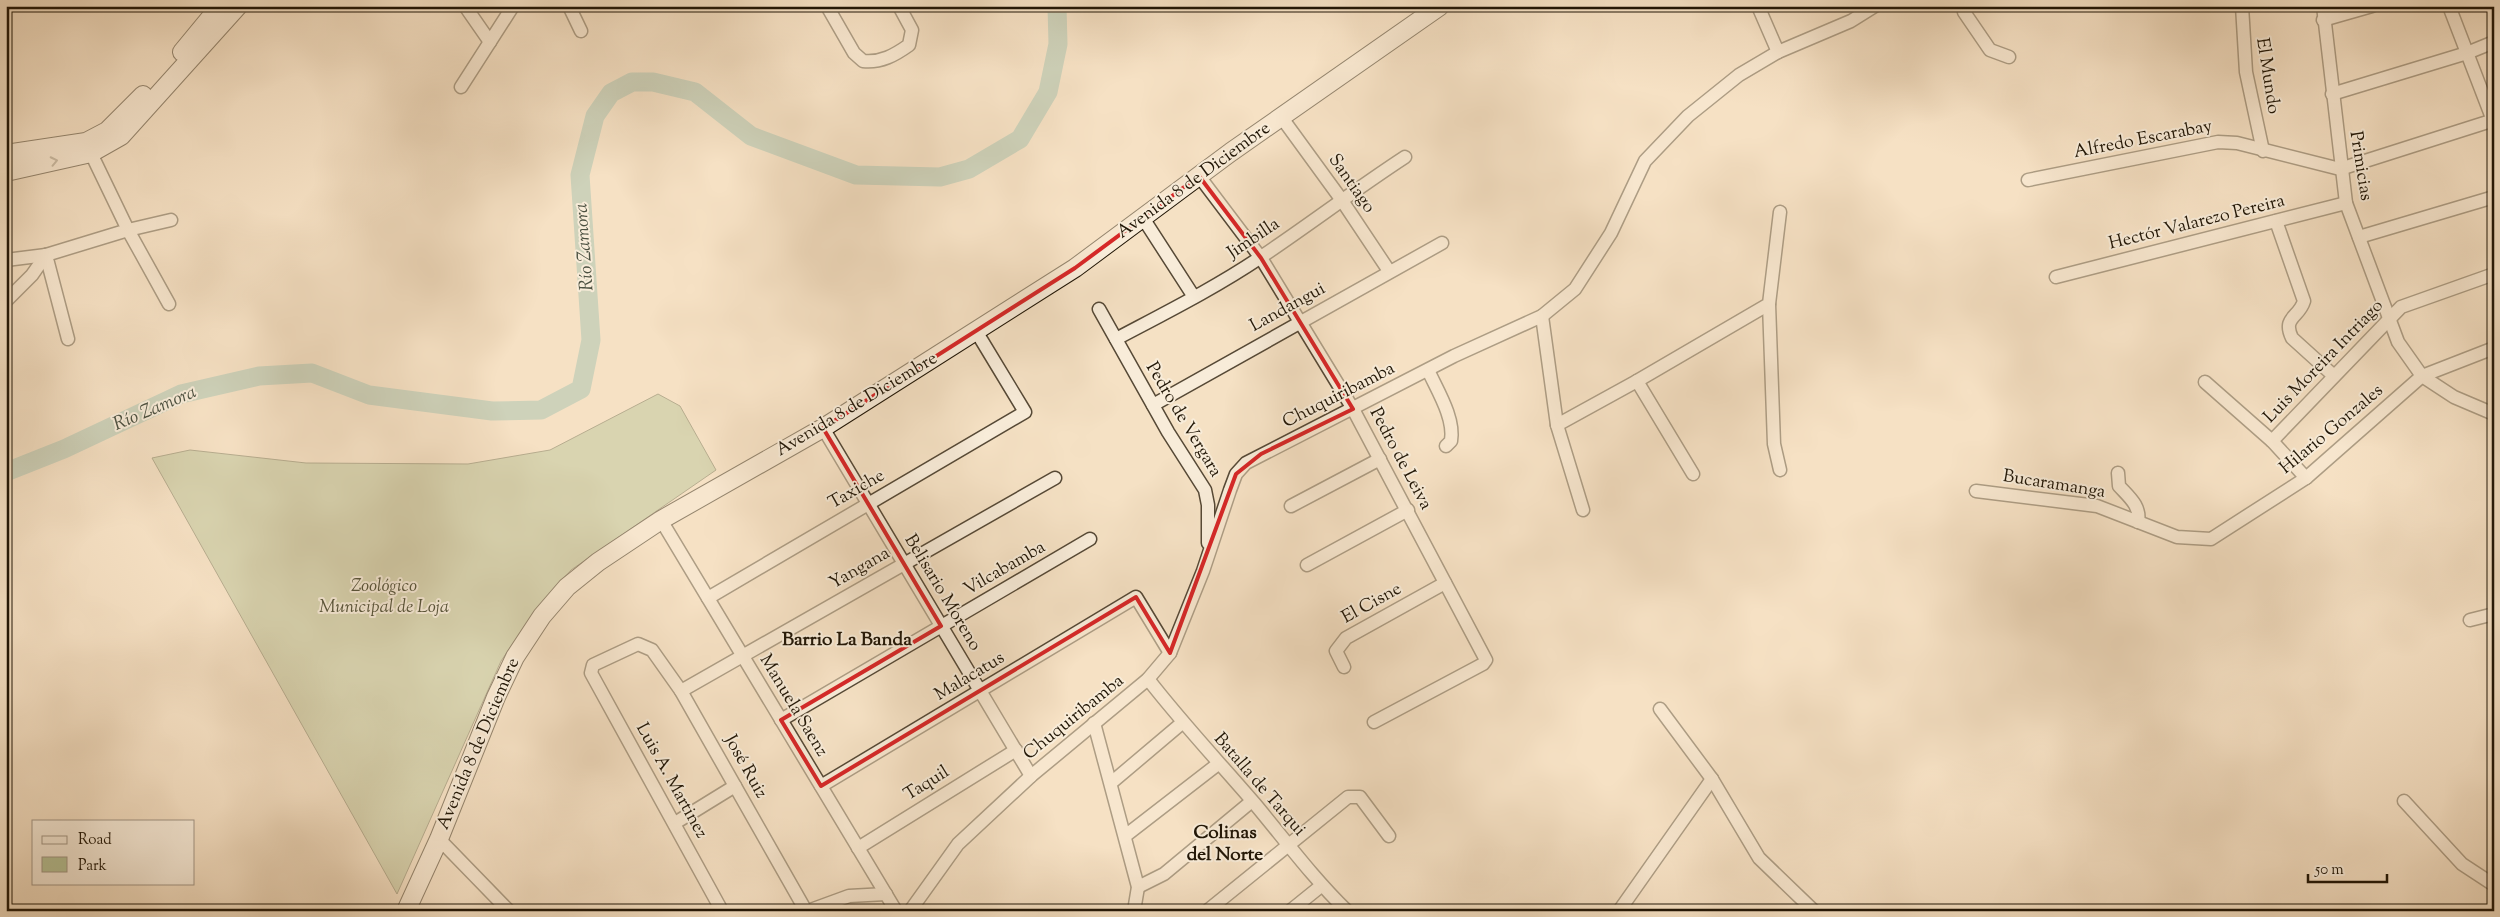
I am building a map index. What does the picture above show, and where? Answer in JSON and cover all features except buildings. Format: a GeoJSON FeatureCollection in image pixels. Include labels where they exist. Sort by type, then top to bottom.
{"type":"FeatureCollection","features":[{"type":"Feature","properties":{"kind":"main road"},"geometry":{"type":"LineString","coordinates":[[88,148],[159,80],[220,6]]}},
{"type":"Feature","properties":{"kind":"main road"},"geometry":{"type":"LineString","coordinates":[[7,163],[88,148],[121,136],[238,6]]}},
{"type":"Feature","properties":{"kind":"main road","name":"Avenida 8 de Diciembre"},"geometry":{"type":"LineString","coordinates":[[406,911],[439,839],[496,697],[515,657],[542,616],[567,587],[598,562],[661,520],[823,428],[1075,268],[1199,176],[1440,6]]}},
{"type":"Feature","properties":{"kind":"street"},"geometry":{"type":"LineString","coordinates":[[465,6],[490,42]]}},
{"type":"Feature","properties":{"kind":"street"},"geometry":{"type":"LineString","coordinates":[[461,87],[513,6]]}},
{"type":"Feature","properties":{"kind":"street"},"geometry":{"type":"LineString","coordinates":[[569,6],[581,31]]}},
{"type":"Feature","properties":{"kind":"street"},"geometry":{"type":"LineString","coordinates":[[828,6],[854,53],[863,61],[880,60],[898,53],[909,45],[912,30],[898,6]]}},
{"type":"Feature","properties":{"kind":"street","name":"Chuquiribamba"},"geometry":{"type":"LineString","coordinates":[[910,911],[958,844],[1031,776],[1148,680],[1170,653],[1208,556],[1236,474],[1246,463],[1428,370],[1542,316],[1575,289],[1612,232],[1645,161],[1688,116],[1739,75],[1778,52],[1850,21],[1875,6]]}},
{"type":"Feature","properties":{"kind":"street"},"geometry":{"type":"LineString","coordinates":[[1963,6],[1964,12],[1990,50],[2009,57]]}},
{"type":"Feature","properties":{"kind":"street","name":"El Mundo"},"geometry":{"type":"LineString","coordinates":[[2242,6],[2246,72],[2263,151]]}},
{"type":"Feature","properties":{"kind":"street","name":"Primicias"},"geometry":{"type":"LineString","coordinates":[[2323,6],[2340,170],[2346,204],[2398,342],[2422,376]]}},
{"type":"Feature","properties":{"kind":"street"},"geometry":{"type":"LineString","coordinates":[[2323,20],[2372,6]]}},
{"type":"Feature","properties":{"kind":"street"},"geometry":{"type":"LineString","coordinates":[[2340,170],[2493,121],[2449,6]]}},
{"type":"Feature","properties":{"kind":"street"},"geometry":{"type":"LineString","coordinates":[[1756,7],[1778,52]]}},
{"type":"Feature","properties":{"kind":"street"},"geometry":{"type":"LineString","coordinates":[[2332,94],[2467,53],[2494,42]]}},
{"type":"Feature","properties":{"kind":"street","name":"Santiago"},"geometry":{"type":"LineString","coordinates":[[1282,118],[1341,199],[1389,271]]}},
{"type":"Feature","properties":{"kind":"street","name":"Alfredo Escarabay"},"geometry":{"type":"LineString","coordinates":[[2028,180],[2218,142],[2237,143],[2340,170]]}},
{"type":"Feature","properties":{"kind":"street"},"geometry":{"type":"LineString","coordinates":[[88,148],[128,230],[169,304]]}},
{"type":"Feature","properties":{"kind":"street","name":"Jimbilla"},"geometry":{"type":"LineString","coordinates":[[1116,339],[1194,297],[1260,258],[1341,199],[1406,157]]}},
{"type":"Feature","properties":{"kind":"street","name":"Pedro de Leiva"},"geometry":{"type":"LineString","coordinates":[[1199,176],[1260,258],[1353,409],[1486,660],[1483,664],[1374,722]]}},
{"type":"Feature","properties":{"kind":"street"},"geometry":{"type":"LineString","coordinates":[[2359,237],[2494,197]]}},
{"type":"Feature","properties":{"kind":"street","name":"Hectór Valarezo Pereira"},"geometry":{"type":"LineString","coordinates":[[2056,277],[2346,204]]}},
{"type":"Feature","properties":{"kind":"street"},"geometry":{"type":"LineString","coordinates":[[1780,212],[1769,304],[1774,444],[1780,470]]}},
{"type":"Feature","properties":{"kind":"street"},"geometry":{"type":"LineString","coordinates":[[1143,218],[1194,297]]}},
{"type":"Feature","properties":{"kind":"street"},"geometry":{"type":"LineString","coordinates":[[6,260],[46,255],[128,230],[171,220]]}},
{"type":"Feature","properties":{"kind":"street"},"geometry":{"type":"LineString","coordinates":[[2276,221],[2304,301],[2302,310],[2289,322],[2288,330],[2292,338],[2334,376]]}},
{"type":"Feature","properties":{"kind":"street","name":"Landangui"},"geometry":{"type":"LineString","coordinates":[[1153,405],[1442,243]]}},
{"type":"Feature","properties":{"kind":"street"},"geometry":{"type":"LineString","coordinates":[[6,301],[32,275],[46,255]]}},
{"type":"Feature","properties":{"kind":"street"},"geometry":{"type":"LineString","coordinates":[[46,255],[68,339]]}},
{"type":"Feature","properties":{"kind":"street","name":"Luis Moreira Intriago"},"geometry":{"type":"LineString","coordinates":[[2272,441],[2401,308],[2494,274]]}},
{"type":"Feature","properties":{"kind":"street"},"geometry":{"type":"LineString","coordinates":[[1557,425],[1769,304]]}},
{"type":"Feature","properties":{"kind":"street","name":"Pedro de Vergara"},"geometry":{"type":"LineString","coordinates":[[1099,309],[1153,405],[1205,490],[1208,505],[1208,556]]}},
{"type":"Feature","properties":{"kind":"street"},"geometry":{"type":"LineString","coordinates":[[1542,316],[1557,425],[1582,510]]}},
{"type":"Feature","properties":{"kind":"street","name":"Taxiche"},"geometry":{"type":"LineString","coordinates":[[708,598],[1025,412],[976,331]]}},
{"type":"Feature","properties":{"kind":"street"},"geometry":{"type":"LineString","coordinates":[[2422,376],[2494,348]]}},
{"type":"Feature","properties":{"kind":"street"},"geometry":{"type":"LineString","coordinates":[[1428,370],[1444,405],[1450,425],[1451,441],[1446,446]]}},
{"type":"Feature","properties":{"kind":"street"},"geometry":{"type":"LineString","coordinates":[[2422,376],[2454,397],[2494,414]]}},
{"type":"Feature","properties":{"kind":"street","name":"Hilario Gonzales"},"geometry":{"type":"LineString","coordinates":[[2211,539],[2306,478],[2422,376]]}},
{"type":"Feature","properties":{"kind":"street"},"geometry":{"type":"LineString","coordinates":[[1637,381],[1693,474]]}},
{"type":"Feature","properties":{"kind":"street"},"geometry":{"type":"LineString","coordinates":[[2205,382],[2272,441],[2306,478]]}},
{"type":"Feature","properties":{"kind":"street","name":"Belisario Moreno"},"geometry":{"type":"LineString","coordinates":[[823,428],[1031,776]]}},
{"type":"Feature","properties":{"kind":"street"},"geometry":{"type":"LineString","coordinates":[[1291,506],[1380,459]]}},
{"type":"Feature","properties":{"kind":"street"},"geometry":{"type":"LineString","coordinates":[[2118,473],[2118,486],[2138,507],[2140,513],[2138,522]]}},
{"type":"Feature","properties":{"kind":"street","name":"Yangana"},"geometry":{"type":"LineString","coordinates":[[681,690],[1055,478]]}},
{"type":"Feature","properties":{"kind":"street","name":"Bucaramanga"},"geometry":{"type":"LineString","coordinates":[[1976,491],[2084,504],[2177,537],[2211,539]]}},
{"type":"Feature","properties":{"kind":"street"},"geometry":{"type":"LineString","coordinates":[[1307,565],[1408,510]]}},
{"type":"Feature","properties":{"kind":"street","name":"Manuela Saenz"},"geometry":{"type":"LineString","coordinates":[[661,520],[896,911]]}},
{"type":"Feature","properties":{"kind":"street","name":"Vilcabamba"},"geometry":{"type":"LineString","coordinates":[[781,720],[1090,539]]}},
{"type":"Feature","properties":{"kind":"street","name":"El Cisne"},"geometry":{"type":"LineString","coordinates":[[1344,667],[1336,651],[1346,638],[1445,583]]}},
{"type":"Feature","properties":{"kind":"street","name":"Malacatus"},"geometry":{"type":"LineString","coordinates":[[821,786],[1136,597],[1170,653]]}},
{"type":"Feature","properties":{"kind":"street"},"geometry":{"type":"LineString","coordinates":[[2470,620],[2494,614]]}},
{"type":"Feature","properties":{"kind":"street","name":"Luis A. Martinez"},"geometry":{"type":"LineString","coordinates":[[646,646],[638,644],[593,665],[591,673],[722,911]]}},
{"type":"Feature","properties":{"kind":"street","name":"José Ruiz"},"geometry":{"type":"LineString","coordinates":[[646,646],[652,650],[681,690],[734,786],[807,911]]}},
{"type":"Feature","properties":{"kind":"street","name":"Batalla de Tarqui"},"geometry":{"type":"LineString","coordinates":[[1148,680],[1182,723],[1252,801],[1321,886],[1347,911]]}},
{"type":"Feature","properties":{"kind":"street"},"geometry":{"type":"LineString","coordinates":[[1660,709],[1712,778],[1759,858],[1814,911]]}},
{"type":"Feature","properties":{"kind":"street"},"geometry":{"type":"LineString","coordinates":[[1094,723],[1138,887],[1134,911]]}},
{"type":"Feature","properties":{"kind":"street"},"geometry":{"type":"LineString","coordinates":[[1111,783],[1182,723]]}},
{"type":"Feature","properties":{"kind":"street","name":"Taquil"},"geometry":{"type":"LineString","coordinates":[[858,848],[1016,750]]}},
{"type":"Feature","properties":{"kind":"street"},"geometry":{"type":"LineString","coordinates":[[1125,836],[1218,764]]}},
{"type":"Feature","properties":{"kind":"street"},"geometry":{"type":"LineString","coordinates":[[1619,911],[1712,778]]}},
{"type":"Feature","properties":{"kind":"street"},"geometry":{"type":"LineString","coordinates":[[675,824],[734,786]]}},
{"type":"Feature","properties":{"kind":"street"},"geometry":{"type":"LineString","coordinates":[[1207,911],[1288,844],[1352,796],[1360,797],[1389,836]]}},
{"type":"Feature","properties":{"kind":"street"},"geometry":{"type":"LineString","coordinates":[[1138,887],[1164,874],[1252,801]]}},
{"type":"Feature","properties":{"kind":"street"},"geometry":{"type":"LineString","coordinates":[[2404,801],[2462,864],[2494,885]]}},
{"type":"Feature","properties":{"kind":"street"},"geometry":{"type":"LineString","coordinates":[[439,839],[508,910]]}},
{"type":"Feature","properties":{"kind":"street"},"geometry":{"type":"LineString","coordinates":[[1290,911],[1321,886]]}},
{"type":"Feature","properties":{"kind":"street"},"geometry":{"type":"LineString","coordinates":[[807,911],[849,896],[886,894]]}},
{"type":"Feature","properties":{"kind":"highlighted area"},"geometry":{"type":"Polygon","coordinates":[[[1199,176],[1261,258],[1353,409],[1261,454],[1236,474],[1170,653],[1136,597],[821,786],[781,720],[941,626],[823,428],[1075,268],[1199,176]]]}},
{"type":"Feature","properties":{"kind":"green space","name":"Zoológico Municipal de Loja"},"geometry":{"type":"Polygon","coordinates":[[[658,394],[680,406],[716,470],[571,570],[538,607],[501,661],[397,894],[152,458],[190,450],[306,463],[468,464],[550,450],[658,394]]]}},
{"type":"Feature","properties":{"kind":"waterway","name":"Río Zamora"},"geometry":{"type":"LineString","coordinates":[[6,472],[64,449],[181,394],[259,376],[312,373],[369,395],[492,411],[541,410],[581,389],[591,340],[580,175],[595,116],[611,93],[632,82],[653,82],[695,92],[751,136],[856,175],[940,177],[969,169],[1020,139],[1048,92],[1058,44],[1057,6]]}},
{"type":"Feature","properties":{"kind":"district","name":"Barrio La Banda"},"geometry":{"type":"Point","coordinates":[847,640]}},
{"type":"Feature","properties":{"kind":"district","name":"Colinas del Norte"},"geometry":{"type":"Point","coordinates":[1225,844]}}]}
